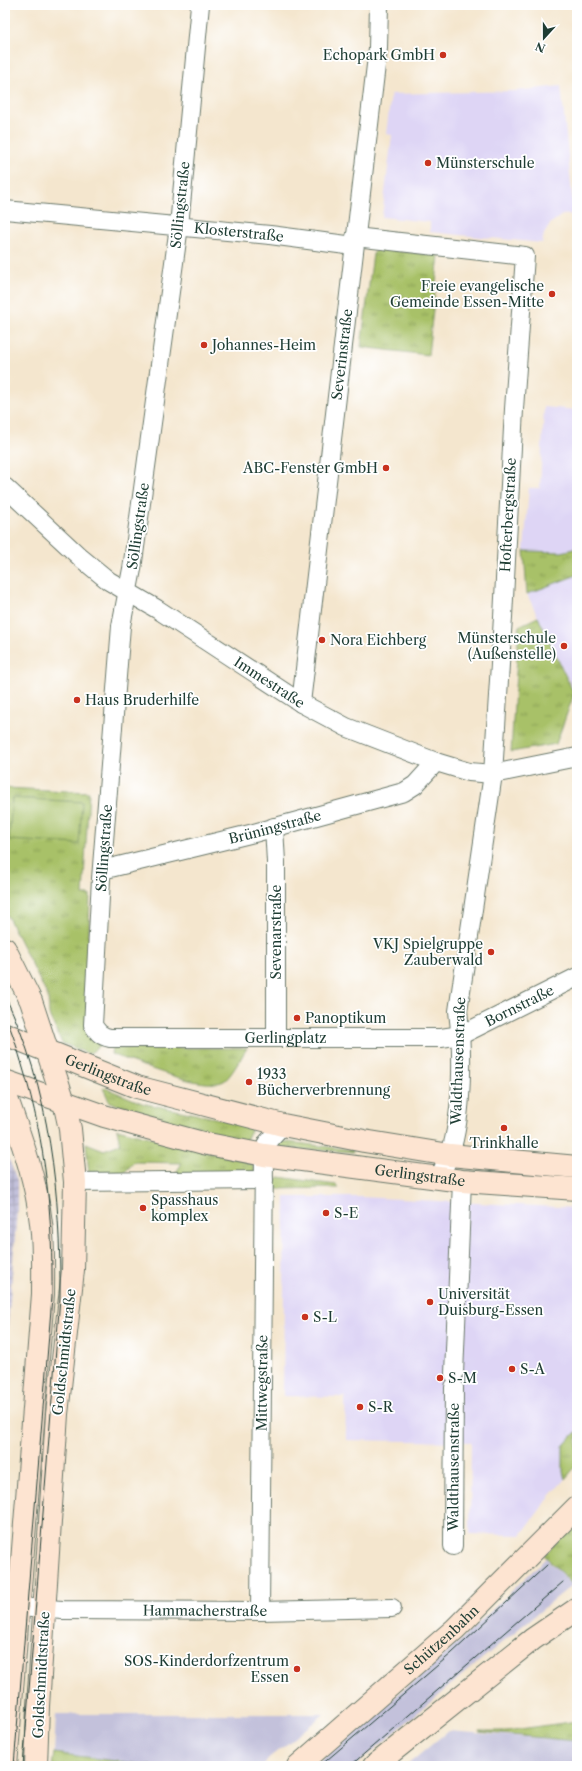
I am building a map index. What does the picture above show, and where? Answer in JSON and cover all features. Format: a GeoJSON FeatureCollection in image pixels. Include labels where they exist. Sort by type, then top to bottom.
{"type":"FeatureCollection","features":[{"type":"Feature","properties":{"kind":"main road","name":"Goldschmidtstraße"},"geometry":{"type":"LineString","coordinates":[[5,949],[31,1001],[64,1102],[70,1129],[75,1182],[72,1270],[57,1414],[38,1706],[36,1766]]}},
{"type":"Feature","properties":{"kind":"main road","name":"Gerlingstraße"},"geometry":{"type":"LineString","coordinates":[[5,1034],[109,1077],[164,1096],[283,1125],[364,1141],[450,1155],[577,1167]]}},
{"type":"Feature","properties":{"kind":"main road","name":"Gerlingstraße"},"geometry":{"type":"LineString","coordinates":[[5,1081],[104,1116],[202,1143],[264,1155],[462,1181],[577,1189]]}},
{"type":"Feature","properties":{"kind":"main road","name":"Goldschmidtstraße"},"geometry":{"type":"LineString","coordinates":[[5,1093],[32,1174],[41,1223],[43,1257],[43,1294],[17,1607],[6,1766]]}},
{"type":"Feature","properties":{"kind":"main road","name":"Schützenbahn"},"geometry":{"type":"LineString","coordinates":[[298,1766],[455,1629],[577,1507]]}},
{"type":"Feature","properties":{"kind":"main road"},"geometry":{"type":"LineString","coordinates":[[374,1766],[533,1639],[577,1609]]}},
{"type":"Feature","properties":{"kind":"street","name":"Söllingstraße"},"geometry":{"type":"LineString","coordinates":[[110,1038],[102,1036],[94,1025],[102,870],[121,626],[126,592],[132,569],[179,226],[200,5]]}},
{"type":"Feature","properties":{"kind":"street","name":"Severinstraße"},"geometry":{"type":"LineString","coordinates":[[301,703],[378,48],[379,5]]}},
{"type":"Feature","properties":{"kind":"street","name":"Klosterstraße"},"geometry":{"type":"LineString","coordinates":[[5,210],[525,256]]}},
{"type":"Feature","properties":{"kind":"street","name":"Hofterbergstraße"},"geometry":{"type":"LineString","coordinates":[[493,774],[514,409],[525,256]]}},
{"type":"Feature","properties":{"kind":"street","name":"Immestraße"},"geometry":{"type":"LineString","coordinates":[[5,487],[95,571],[126,592],[157,609],[301,703],[346,726],[436,762],[469,772],[493,774],[577,757]]}},
{"type":"Feature","properties":{"kind":"street","name":"Brüningstraße"},"geometry":{"type":"LineString","coordinates":[[102,870],[274,827],[404,792],[415,785],[436,762]]}},
{"type":"Feature","properties":{"kind":"street","name":"Waldthausenstraße"},"geometry":{"type":"LineString","coordinates":[[438,1178],[450,1155],[457,1122],[461,1035],[458,1011],[493,774]]}},
{"type":"Feature","properties":{"kind":"street","name":"Sevenarstraße"},"geometry":{"type":"LineString","coordinates":[[274,827],[276,862],[276,1038]]}},
{"type":"Feature","properties":{"kind":"street","name":"Bornstraße"},"geometry":{"type":"LineString","coordinates":[[461,1035],[577,977]]}},
{"type":"Feature","properties":{"kind":"street","name":"Gerlingplatz"},"geometry":{"type":"LineString","coordinates":[[110,1038],[441,1038],[461,1035]]}},
{"type":"Feature","properties":{"kind":"street"},"geometry":{"type":"LineString","coordinates":[[264,1155],[267,1143],[283,1125]]}},
{"type":"Feature","properties":{"kind":"street","name":"Mittwegstraße"},"geometry":{"type":"LineString","coordinates":[[260,1611],[264,1155]]}},
{"type":"Feature","properties":{"kind":"street"},"geometry":{"type":"LineString","coordinates":[[75,1182],[264,1180]]}},
{"type":"Feature","properties":{"kind":"street","name":"Waldthausenstraße"},"geometry":{"type":"LineString","coordinates":[[453,1546],[454,1381],[462,1181]]}},
{"type":"Feature","properties":{"kind":"street","name":"Hammacherstraße"},"geometry":{"type":"LineString","coordinates":[[17,1607],[45,1609],[260,1611],[392,1608]]}},
{"type":"Feature","properties":{"kind":"shaded area"},"geometry":{"type":"Polygon","coordinates":[[[561,86],[574,214],[562,215],[551,223],[544,234],[542,243],[430,232],[430,222],[382,217],[392,135],[386,134],[391,94],[516,91],[561,86]]]}},
{"type":"Feature","properties":{"kind":"shaded area"},"geometry":{"type":"Polygon","coordinates":[[[544,407],[577,410],[577,548],[562,552],[524,551],[529,488],[540,488],[544,407]]]}},
{"type":"Feature","properties":{"kind":"shaded area","name":"Münsterschule (Außenstelle)"},"geometry":{"type":"Polygon","coordinates":[[[577,575],[577,698],[527,594],[577,575]]]}},
{"type":"Feature","properties":{"kind":"shaded area"},"geometry":{"type":"Polygon","coordinates":[[[5,1149],[17,1180],[17,1210],[5,1364],[5,1149]]]}},
{"type":"Feature","properties":{"kind":"shaded area","name":"Universität Duisburg-Essen"},"geometry":{"type":"Polygon","coordinates":[[[285,1197],[360,1197],[577,1208],[577,1465],[551,1495],[521,1535],[470,1534],[471,1442],[346,1440],[345,1397],[283,1396],[285,1197]]]}},
{"type":"Feature","properties":{"kind":"shaded area"},"geometry":{"type":"Polygon","coordinates":[[[546,1558],[572,1585],[355,1766],[314,1766],[459,1642],[546,1558]]]}},
{"type":"Feature","properties":{"kind":"shaded area"},"geometry":{"type":"Polygon","coordinates":[[[56,1714],[324,1714],[260,1766],[153,1766],[54,1753],[56,1714]]]}},
{"type":"Feature","properties":{"kind":"shaded area"},"geometry":{"type":"Polygon","coordinates":[[[448,1731],[577,1741],[577,1766],[406,1766],[448,1731]]]}},
{"type":"Feature","properties":{"kind":"green space"},"geometry":{"type":"Polygon","coordinates":[[[377,249],[439,255],[428,355],[361,347],[373,254],[377,249]]]}},
{"type":"Feature","properties":{"kind":"green space"},"geometry":{"type":"Polygon","coordinates":[[[577,548],[577,575],[527,594],[524,551],[562,552],[577,548]]]}},
{"type":"Feature","properties":{"kind":"green space"},"geometry":{"type":"Polygon","coordinates":[[[538,617],[574,694],[556,744],[511,752],[519,626],[538,617]]]}},
{"type":"Feature","properties":{"kind":"green space"},"geometry":{"type":"Polygon","coordinates":[[[5,788],[89,792],[83,895],[90,895],[87,1003],[94,1039],[101,1045],[89,1054],[62,1043],[49,1015],[48,997],[5,911],[5,788]],[[12,798],[9,840],[81,802],[12,798]]]}},
{"type":"Feature","properties":{"kind":"green space"},"geometry":{"type":"Polygon","coordinates":[[[12,798],[82,802],[79,844],[9,840],[12,798]]]}},
{"type":"Feature","properties":{"kind":"green space"},"geometry":{"type":"Polygon","coordinates":[[[112,1048],[247,1048],[227,1079],[215,1083],[201,1083],[169,1075],[111,1054],[112,1048]]]}},
{"type":"Feature","properties":{"kind":"green space"},"geometry":{"type":"Polygon","coordinates":[[[103,1087],[142,1103],[253,1126],[245,1142],[179,1128],[143,1117],[109,1101],[103,1087]]]}},
{"type":"Feature","properties":{"kind":"green space"},"geometry":{"type":"Polygon","coordinates":[[[117,1129],[239,1159],[252,1164],[256,1173],[175,1174],[182,1163],[134,1162],[124,1173],[89,1174],[86,1143],[104,1150],[120,1144],[117,1129]]]}},
{"type":"Feature","properties":{"kind":"green space"},"geometry":{"type":"Polygon","coordinates":[[[280,1141],[353,1150],[353,1152],[274,1148],[280,1141]]]}},
{"type":"Feature","properties":{"kind":"green space"},"geometry":{"type":"Polygon","coordinates":[[[279,1177],[336,1185],[339,1188],[272,1189],[274,1182],[279,1177]]]}},
{"type":"Feature","properties":{"kind":"green space"},"geometry":{"type":"Polygon","coordinates":[[[577,1431],[577,1465],[565,1479],[563,1472],[563,1446],[577,1431]]]}},
{"type":"Feature","properties":{"kind":"green space"},"geometry":{"type":"Polygon","coordinates":[[[577,1522],[577,1588],[576,1588],[544,1555],[577,1522]]]}},
{"type":"Feature","properties":{"kind":"green space"},"geometry":{"type":"Polygon","coordinates":[[[577,1721],[577,1741],[479,1732],[506,1731],[577,1721]]]}},
{"type":"Feature","properties":{"kind":"green space"},"geometry":{"type":"Polygon","coordinates":[[[54,1753],[153,1766],[52,1766],[54,1753]]]}},
{"type":"Feature","properties":{"kind":"tram line"},"geometry":{"type":"LineString","coordinates":[[5,996],[20,1031],[33,1068],[50,1143],[55,1182],[60,1260],[60,1298],[23,1766]]}},
{"type":"Feature","properties":{"kind":"tram line"},"geometry":{"type":"LineString","coordinates":[[5,1016],[13,1035],[31,1096],[43,1153],[49,1210],[52,1268],[52,1297],[14,1766]]}},
{"type":"Feature","properties":{"kind":"tram line"},"geometry":{"type":"LineString","coordinates":[[320,1766],[452,1653],[547,1565]]}},
{"type":"Feature","properties":{"kind":"tram line"},"geometry":{"type":"LineString","coordinates":[[350,1766],[563,1582]]}},
{"type":"Feature","properties":{"kind":"place","name":"Echopark GmbH"},"geometry":{"type":"Point","coordinates":[443,55]}},
{"type":"Feature","properties":{"kind":"place","name":"Münsterschule"},"geometry":{"type":"Point","coordinates":[428,163]}},
{"type":"Feature","properties":{"kind":"place","name":"Freie evangelische Gemeinde Essen-Mitte"},"geometry":{"type":"Point","coordinates":[552,294]}},
{"type":"Feature","properties":{"kind":"place","name":"Johannes-Heim"},"geometry":{"type":"Point","coordinates":[204,345]}},
{"type":"Feature","properties":{"kind":"place","name":"ABC-Fenster GmbH"},"geometry":{"type":"Point","coordinates":[386,468]}},
{"type":"Feature","properties":{"kind":"place","name":"Nora Eichberg"},"geometry":{"type":"Point","coordinates":[322,640]}},
{"type":"Feature","properties":{"kind":"place","name":"Münsterschule (Außenstelle)"},"geometry":{"type":"Point","coordinates":[564,646]}},
{"type":"Feature","properties":{"kind":"place","name":"Haus Bruderhilfe"},"geometry":{"type":"Point","coordinates":[77,700]}},
{"type":"Feature","properties":{"kind":"place","name":"VKJ Spielgruppe Zauberwald"},"geometry":{"type":"Point","coordinates":[491,952]}},
{"type":"Feature","properties":{"kind":"place","name":"Panoptikum"},"geometry":{"type":"Point","coordinates":[297,1018]}},
{"type":"Feature","properties":{"kind":"place","name":"1933 Bücherverbrennung"},"geometry":{"type":"Point","coordinates":[249,1082]}},
{"type":"Feature","properties":{"kind":"place","name":"Trinkhalle"},"geometry":{"type":"Point","coordinates":[504,1128]}},
{"type":"Feature","properties":{"kind":"place","name":"Spasshaus komplex"},"geometry":{"type":"Point","coordinates":[143,1208]}},
{"type":"Feature","properties":{"kind":"place","name":"S-E"},"geometry":{"type":"Point","coordinates":[326,1213]}},
{"type":"Feature","properties":{"kind":"place","name":"Universität Duisburg-Essen"},"geometry":{"type":"Point","coordinates":[430,1302]}},
{"type":"Feature","properties":{"kind":"place","name":"S-L"},"geometry":{"type":"Point","coordinates":[305,1317]}},
{"type":"Feature","properties":{"kind":"place","name":"S-A"},"geometry":{"type":"Point","coordinates":[512,1369]}},
{"type":"Feature","properties":{"kind":"place","name":"S-M"},"geometry":{"type":"Point","coordinates":[440,1378]}},
{"type":"Feature","properties":{"kind":"place","name":"S-R"},"geometry":{"type":"Point","coordinates":[360,1407]}},
{"type":"Feature","properties":{"kind":"place","name":"SOS-Kinderdorfzentrum Essen"},"geometry":{"type":"Point","coordinates":[297,1669]}}]}
